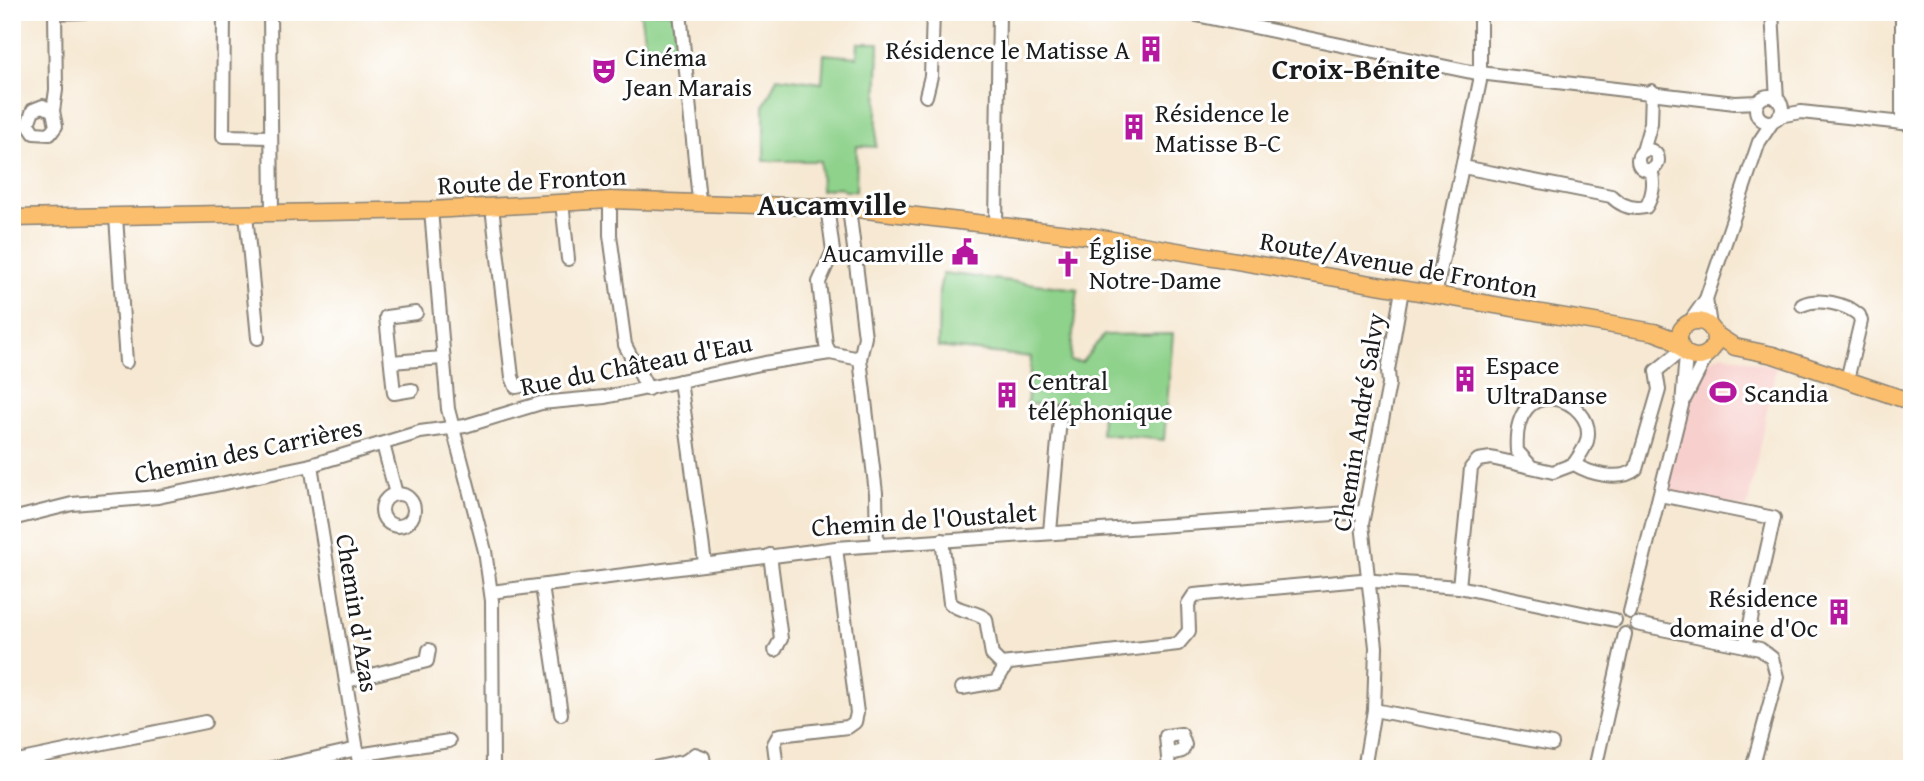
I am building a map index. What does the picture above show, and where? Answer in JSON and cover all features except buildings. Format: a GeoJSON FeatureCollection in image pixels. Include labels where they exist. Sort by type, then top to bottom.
{"type":"FeatureCollection","features":[{"type":"Feature","properties":{"kind":"main road","name":"Route de Fronton"},"geometry":{"type":"LineString","coordinates":[[12,218],[430,210],[610,200],[699,200],[827,206],[1052,232]]}},
{"type":"Feature","properties":{"kind":"main road","name":"Route/Avenue de Fronton"},"geometry":{"type":"LineString","coordinates":[[1052,232],[1654,332]]}},
{"type":"Feature","properties":{"kind":"main road"},"geometry":{"type":"LineString","coordinates":[[1654,332],[1700,321],[1735,347],[1912,402]]}},
{"type":"Feature","properties":{"kind":"main road"},"geometry":{"type":"LineString","coordinates":[[1683,351],[1679,337],[1686,324]]}},
{"type":"Feature","properties":{"kind":"main road"},"geometry":{"type":"LineString","coordinates":[[1709,353],[1712,330]]}},
{"type":"Feature","properties":{"kind":"main road"},"geometry":{"type":"LineString","coordinates":[[1654,332],[1670,338],[1683,351],[1696,358],[1735,347]]}},
{"type":"Feature","properties":{"kind":"street"},"geometry":{"type":"LineString","coordinates":[[53,111],[56,90],[55,13],[84,12]]}},
{"type":"Feature","properties":{"kind":"street"},"geometry":{"type":"LineString","coordinates":[[224,12],[223,136],[270,137]]}},
{"type":"Feature","properties":{"kind":"street"},"geometry":{"type":"LineString","coordinates":[[270,12],[272,214]]}},
{"type":"Feature","properties":{"kind":"street"},"geometry":{"type":"LineString","coordinates":[[680,12],[699,200]]}},
{"type":"Feature","properties":{"kind":"street"},"geometry":{"type":"LineString","coordinates":[[926,96],[931,76],[933,12]]}},
{"type":"Feature","properties":{"kind":"street"},"geometry":{"type":"LineString","coordinates":[[996,225],[999,12]]}},
{"type":"Feature","properties":{"kind":"street"},"geometry":{"type":"LineString","coordinates":[[1184,12],[1481,74],[1652,91],[1759,108],[1907,124],[1902,12]]}},
{"type":"Feature","properties":{"kind":"street"},"geometry":{"type":"LineString","coordinates":[[1435,296],[1481,74],[1480,12]]}},
{"type":"Feature","properties":{"kind":"street"},"geometry":{"type":"LineString","coordinates":[[1686,324],[1706,299],[1759,142],[1777,110],[1772,12]]}},
{"type":"Feature","properties":{"kind":"street"},"geometry":{"type":"LineString","coordinates":[[1759,142],[1759,108],[1774,75]]}},
{"type":"Feature","properties":{"kind":"street"},"geometry":{"type":"LineString","coordinates":[[1463,167],[1611,197],[1621,205],[1646,207],[1650,201],[1654,179],[1651,170],[1642,169],[1637,162],[1651,123],[1652,91]]}},
{"type":"Feature","properties":{"kind":"street"},"geometry":{"type":"LineString","coordinates":[[1759,108],[1769,97],[1777,110]]}},
{"type":"Feature","properties":{"kind":"street"},"geometry":{"type":"LineString","coordinates":[[610,200],[610,234],[625,345],[648,389]]}},
{"type":"Feature","properties":{"kind":"street"},"geometry":{"type":"LineString","coordinates":[[562,202],[568,259]]}},
{"type":"Feature","properties":{"kind":"street"},"geometry":{"type":"LineString","coordinates":[[827,206],[833,251],[818,282],[825,345],[830,353],[860,359]]}},
{"type":"Feature","properties":{"kind":"street"},"geometry":{"type":"LineString","coordinates":[[492,207],[512,377],[516,387],[521,386]]}},
{"type":"Feature","properties":{"kind":"street"},"geometry":{"type":"LineString","coordinates":[[849,208],[865,337],[860,359],[876,493],[877,544]]}},
{"type":"Feature","properties":{"kind":"street"},"geometry":{"type":"LineString","coordinates":[[430,210],[452,427],[485,551],[491,592],[493,769]]}},
{"type":"Feature","properties":{"kind":"street"},"geometry":{"type":"LineString","coordinates":[[246,214],[258,338]]}},
{"type":"Feature","properties":{"kind":"street"},"geometry":{"type":"LineString","coordinates":[[116,217],[125,362]]}},
{"type":"Feature","properties":{"kind":"street"},"geometry":{"type":"LineString","coordinates":[[831,257],[855,257]]}},
{"type":"Feature","properties":{"kind":"street","name":"Chemin André Salvy"},"geometry":{"type":"LineString","coordinates":[[1364,769],[1374,710],[1376,647],[1362,547],[1363,512],[1381,432],[1402,290]]}},
{"type":"Feature","properties":{"kind":"street"},"geometry":{"type":"LineString","coordinates":[[1706,299],[1712,330]]}},
{"type":"Feature","properties":{"kind":"street"},"geometry":{"type":"LineString","coordinates":[[1802,305],[1810,301],[1826,303],[1859,315],[1861,321],[1847,380]]}},
{"type":"Feature","properties":{"kind":"street"},"geometry":{"type":"LineString","coordinates":[[412,390],[394,393],[386,317],[416,313]]}},
{"type":"Feature","properties":{"kind":"street"},"geometry":{"type":"LineString","coordinates":[[1656,371],[1683,351]]}},
{"type":"Feature","properties":{"kind":"street"},"geometry":{"type":"LineString","coordinates":[[1630,612],[1682,405],[1683,351]]}},
{"type":"Feature","properties":{"kind":"street","name":"Rue du Château d'Eau"},"geometry":{"type":"LineString","coordinates":[[452,427],[465,426],[541,403],[591,400],[830,353]]}},
{"type":"Feature","properties":{"kind":"street"},"geometry":{"type":"LineString","coordinates":[[1682,405],[1709,353]]}},
{"type":"Feature","properties":{"kind":"street"},"geometry":{"type":"LineString","coordinates":[[391,362],[443,358]]}},
{"type":"Feature","properties":{"kind":"street"},"geometry":{"type":"LineString","coordinates":[[1656,371],[1675,368],[1684,378]]}},
{"type":"Feature","properties":{"kind":"street"},"geometry":{"type":"LineString","coordinates":[[1574,464],[1582,470],[1618,477],[1629,475],[1636,469],[1660,390],[1656,371]]}},
{"type":"Feature","properties":{"kind":"street"},"geometry":{"type":"LineString","coordinates":[[680,382],[705,563]]}},
{"type":"Feature","properties":{"kind":"street"},"geometry":{"type":"LineString","coordinates":[[1459,587],[1471,468],[1478,460],[1491,458],[1529,464],[1553,472],[1574,464],[1588,440],[1586,425],[1580,412],[1568,402],[1554,398],[1539,399],[1525,409],[1519,419],[1517,451],[1529,464]]}},
{"type":"Feature","properties":{"kind":"street"},"geometry":{"type":"LineString","coordinates":[[1050,532],[1060,407]]}},
{"type":"Feature","properties":{"kind":"street","name":"Chemin des Carrières"},"geometry":{"type":"LineString","coordinates":[[12,519],[72,504],[158,497],[311,465],[420,432],[452,427]]}},
{"type":"Feature","properties":{"kind":"street"},"geometry":{"type":"LineString","coordinates":[[383,444],[396,494]]}},
{"type":"Feature","properties":{"kind":"street","name":"Chemin d'Azas"},"geometry":{"type":"LineString","coordinates":[[311,465],[360,769]]}},
{"type":"Feature","properties":{"kind":"street"},"geometry":{"type":"LineString","coordinates":[[1660,495],[1774,518],[1745,646]]}},
{"type":"Feature","properties":{"kind":"street","name":"Chemin de l'Oustalet"},"geometry":{"type":"LineString","coordinates":[[491,592],[705,563],[877,544],[1363,512]]}},
{"type":"Feature","properties":{"kind":"street"},"geometry":{"type":"LineString","coordinates":[[942,540],[950,603],[958,610],[977,613],[986,619],[992,655],[996,661],[1007,664],[1178,644],[1189,631],[1188,604],[1194,595],[1202,592],[1368,581],[1459,587],[1615,620]]}},
{"type":"Feature","properties":{"kind":"street"},"geometry":{"type":"LineString","coordinates":[[777,769],[774,744],[779,735],[848,727],[855,722],[836,548]]}},
{"type":"Feature","properties":{"kind":"street"},"geometry":{"type":"LineString","coordinates":[[770,555],[781,639],[775,650]]}},
{"type":"Feature","properties":{"kind":"street"},"geometry":{"type":"LineString","coordinates":[[542,586],[561,714]]}},
{"type":"Feature","properties":{"kind":"street"},"geometry":{"type":"LineString","coordinates":[[1622,612],[1630,612],[1636,617],[1637,624],[1634,631],[1625,634],[1615,627],[1615,620],[1622,612]]}},
{"type":"Feature","properties":{"kind":"street"},"geometry":{"type":"LineString","coordinates":[[1637,624],[1768,653],[1777,668],[1752,769]]}},
{"type":"Feature","properties":{"kind":"street"},"geometry":{"type":"LineString","coordinates":[[1595,769],[1625,634]]}},
{"type":"Feature","properties":{"kind":"street"},"geometry":{"type":"LineString","coordinates":[[347,681],[427,661],[429,650]]}},
{"type":"Feature","properties":{"kind":"street"},"geometry":{"type":"LineString","coordinates":[[962,688],[996,682],[1007,664]]}},
{"type":"Feature","properties":{"kind":"street"},"geometry":{"type":"LineString","coordinates":[[1374,710],[1552,744]]}},
{"type":"Feature","properties":{"kind":"street"},"geometry":{"type":"LineString","coordinates":[[12,762],[205,722]]}},
{"type":"Feature","properties":{"kind":"street"},"geometry":{"type":"LineString","coordinates":[[268,769],[358,752],[449,741]]}},
{"type":"Feature","properties":{"kind":"street"},"geometry":{"type":"LineString","coordinates":[[649,769],[686,765],[691,755],[700,755],[706,762],[705,769]]}},
{"type":"Feature","properties":{"kind":"street"},"geometry":{"type":"LineString","coordinates":[[1168,755],[1169,769]]}},
{"type":"Feature","properties":{"kind":"shaded area"},"geometry":{"type":"Polygon","coordinates":[[[1723,354],[1776,367],[1747,508],[1673,493],[1668,483],[1687,402],[1709,360],[1723,354]]]}},
{"type":"Feature","properties":{"kind":"green space"},"geometry":{"type":"Polygon","coordinates":[[[640,12],[670,12],[674,16],[678,57],[647,56],[640,12]]]}},
{"type":"Feature","properties":{"kind":"green space"},"geometry":{"type":"Polygon","coordinates":[[[858,43],[879,43],[876,147],[857,146],[856,191],[845,191],[840,187],[821,190],[820,161],[764,161],[764,106],[777,77],[822,83],[824,54],[857,57],[858,43]]]}},
{"type":"Feature","properties":{"kind":"green space"},"geometry":{"type":"Polygon","coordinates":[[[943,273],[1078,289],[1070,361],[1082,362],[1104,335],[1173,334],[1164,440],[1101,434],[1102,411],[1027,404],[1031,357],[938,347],[939,291],[943,273]]]}},
{"type":"Feature","properties":{"kind":"place","name":"Résidence le Matisse A"},"geometry":{"type":"Point","coordinates":[1151,49]}},
{"type":"Feature","properties":{"kind":"place","name":"Cinéma Jean Marais"},"geometry":{"type":"Point","coordinates":[604,71]}},
{"type":"Feature","properties":{"kind":"place","name":"Résidence le Matisse B-C"},"geometry":{"type":"Point","coordinates":[1134,127]}},
{"type":"Feature","properties":{"kind":"place","name":"Aucamville"},"geometry":{"type":"Point","coordinates":[965,252]}},
{"type":"Feature","properties":{"kind":"place","name":"Église Notre-Dame"},"geometry":{"type":"Point","coordinates":[1068,264]}},
{"type":"Feature","properties":{"kind":"place","name":"Espace UltraDanse"},"geometry":{"type":"Point","coordinates":[1465,379]}},
{"type":"Feature","properties":{"kind":"place","name":"Scandia"},"geometry":{"type":"Point","coordinates":[1723,392]}},
{"type":"Feature","properties":{"kind":"place","name":"Central téléphonique"},"geometry":{"type":"Point","coordinates":[1007,395]}},
{"type":"Feature","properties":{"kind":"place","name":"Résidence domaine d'Oc"},"geometry":{"type":"Point","coordinates":[1839,612]}},
{"type":"Feature","properties":{"kind":"district","name":"Croix-Bénite"},"geometry":{"type":"Point","coordinates":[1356,68]}},
{"type":"Feature","properties":{"kind":"district","name":"Aucamville"},"geometry":{"type":"Point","coordinates":[832,204]}}]}
